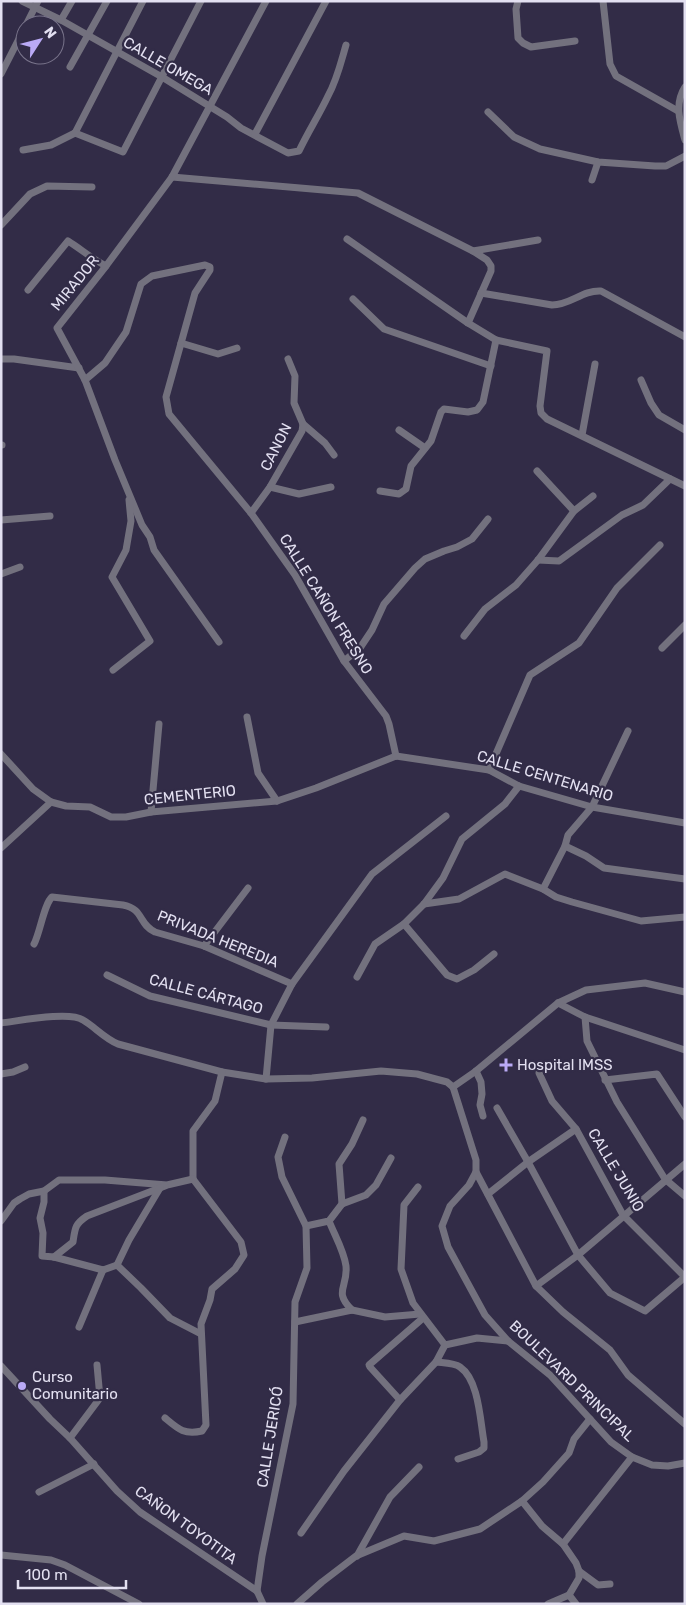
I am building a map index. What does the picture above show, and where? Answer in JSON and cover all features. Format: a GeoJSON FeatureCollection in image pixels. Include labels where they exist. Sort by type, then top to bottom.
{"type":"FeatureCollection","features":[{"type":"Feature","properties":{"kind":"street","name":"CALLE OMEGA"},"geometry":{"type":"LineString","coordinates":[[22,1],[36,5],[53,15]]}},
{"type":"Feature","properties":{"kind":"street"},"geometry":{"type":"LineString","coordinates":[[65,15],[72,1]]}},
{"type":"Feature","properties":{"kind":"street"},"geometry":{"type":"LineString","coordinates":[[70,67],[107,1]]}},
{"type":"Feature","properties":{"kind":"street"},"geometry":{"type":"LineString","coordinates":[[23,150],[51,145],[75,133],[143,1]]}},
{"type":"Feature","properties":{"kind":"street"},"geometry":{"type":"LineString","coordinates":[[75,133],[123,152],[201,1]]}},
{"type":"Feature","properties":{"kind":"street","name":"MIRADOR"},"geometry":{"type":"LineString","coordinates":[[219,642],[154,550],[115,460],[85,380],[57,328],[172,177],[266,1]]}},
{"type":"Feature","properties":{"kind":"street"},"geometry":{"type":"LineString","coordinates":[[254,134],[326,1]]}},
{"type":"Feature","properties":{"kind":"street"},"geometry":{"type":"LineString","coordinates":[[518,1],[516,8],[518,38],[523,43],[531,47],[576,41]]}},
{"type":"Feature","properties":{"kind":"street"},"geometry":{"type":"LineString","coordinates":[[603,1],[610,64],[616,76],[678,111]]}},
{"type":"Feature","properties":{"kind":"street","name":"CALLE OMEGA"},"geometry":{"type":"LineString","coordinates":[[65,22],[162,77],[210,106],[241,128],[288,153],[299,151],[309,128],[329,96],[346,45]]}},
{"type":"Feature","properties":{"kind":"street"},"geometry":{"type":"LineString","coordinates":[[1,74],[15,47]]}},
{"type":"Feature","properties":{"kind":"street"},"geometry":{"type":"LineString","coordinates":[[685,87],[680,95],[678,111],[685,140]]}},
{"type":"Feature","properties":{"kind":"street"},"geometry":{"type":"LineString","coordinates":[[488,112],[514,137],[540,149],[598,162],[666,166],[685,156]]}},
{"type":"Feature","properties":{"kind":"street"},"geometry":{"type":"LineString","coordinates":[[592,180],[598,162]]}},
{"type":"Feature","properties":{"kind":"street"},"geometry":{"type":"LineString","coordinates":[[172,177],[358,193],[473,251],[487,260],[491,266],[491,271],[468,323]]}},
{"type":"Feature","properties":{"kind":"street"},"geometry":{"type":"LineString","coordinates":[[1,225],[30,194],[47,186],[92,187]]}},
{"type":"Feature","properties":{"kind":"street"},"geometry":{"type":"LineString","coordinates":[[347,239],[468,323],[496,340],[546,351],[540,406],[541,413],[547,419],[685,486]]}},
{"type":"Feature","properties":{"kind":"street"},"geometry":{"type":"LineString","coordinates":[[473,251],[538,240]]}},
{"type":"Feature","properties":{"kind":"street"},"geometry":{"type":"LineString","coordinates":[[28,290],[68,241],[91,258],[106,266]]}},
{"type":"Feature","properties":{"kind":"street","name":"CALLE CAÑON FRESNO"},"geometry":{"type":"LineString","coordinates":[[85,380],[105,363],[126,332],[141,284],[152,276],[205,265],[210,267],[195,293],[181,343],[166,397],[169,414],[251,513],[295,576],[344,661],[386,716],[396,756]]}},
{"type":"Feature","properties":{"kind":"street"},"geometry":{"type":"LineString","coordinates":[[481,293],[562,305],[592,291],[601,291],[685,337]]}},
{"type":"Feature","properties":{"kind":"street"},"geometry":{"type":"LineString","coordinates":[[353,299],[384,329],[491,366]]}},
{"type":"Feature","properties":{"kind":"street"},"geometry":{"type":"LineString","coordinates":[[380,491],[399,494],[406,489],[411,466],[431,441],[441,412],[444,409],[468,412],[477,410],[483,402],[496,340]]}},
{"type":"Feature","properties":{"kind":"street"},"geometry":{"type":"LineString","coordinates":[[181,343],[218,354],[237,348]]}},
{"type":"Feature","properties":{"kind":"street"},"geometry":{"type":"LineString","coordinates":[[1,359],[79,368]]}},
{"type":"Feature","properties":{"kind":"street","name":"CANON"},"geometry":{"type":"LineString","coordinates":[[251,513],[270,487],[302,431],[303,424],[294,403],[295,376],[288,359]]}},
{"type":"Feature","properties":{"kind":"street"},"geometry":{"type":"LineString","coordinates":[[582,435],[595,364]]}},
{"type":"Feature","properties":{"kind":"street"},"geometry":{"type":"LineString","coordinates":[[641,380],[651,403],[659,415],[685,430]]}},
{"type":"Feature","properties":{"kind":"street"},"geometry":{"type":"LineString","coordinates":[[303,424],[325,443],[334,455]]}},
{"type":"Feature","properties":{"kind":"street"},"geometry":{"type":"LineString","coordinates":[[399,430],[425,448]]}},
{"type":"Feature","properties":{"kind":"street"},"geometry":{"type":"LineString","coordinates":[[537,471],[574,511]]}},
{"type":"Feature","properties":{"kind":"street"},"geometry":{"type":"LineString","coordinates":[[538,560],[559,561],[622,515],[643,505],[670,478]]}},
{"type":"Feature","properties":{"kind":"street"},"geometry":{"type":"LineString","coordinates":[[270,487],[299,494],[331,487]]}},
{"type":"Feature","properties":{"kind":"street"},"geometry":{"type":"LineString","coordinates":[[113,670],[150,641],[112,577],[126,550],[131,521],[129,492]]}},
{"type":"Feature","properties":{"kind":"street"},"geometry":{"type":"LineString","coordinates":[[464,636],[485,609],[516,585],[538,560],[574,511],[593,496]]}},
{"type":"Feature","properties":{"kind":"street"},"geometry":{"type":"LineString","coordinates":[[1,520],[50,516]]}},
{"type":"Feature","properties":{"kind":"street"},"geometry":{"type":"LineString","coordinates":[[344,661],[360,648],[372,630],[384,604],[415,568],[426,559],[472,539],[488,519]]}},
{"type":"Feature","properties":{"kind":"street"},"geometry":{"type":"LineString","coordinates":[[489,770],[530,675],[579,643],[617,588],[660,545]]}},
{"type":"Feature","properties":{"kind":"street"},"geometry":{"type":"LineString","coordinates":[[1,574],[20,567]]}},
{"type":"Feature","properties":{"kind":"street"},"geometry":{"type":"LineString","coordinates":[[662,648],[684,629]]}},
{"type":"Feature","properties":{"kind":"street"},"geometry":{"type":"LineString","coordinates":[[247,717],[258,773],[277,801]]}},
{"type":"Feature","properties":{"kind":"street"},"geometry":{"type":"LineString","coordinates":[[151,812],[159,724]]}},
{"type":"Feature","properties":{"kind":"street"},"geometry":{"type":"LineString","coordinates":[[543,888],[565,846],[568,835],[592,807],[628,731]]}},
{"type":"Feature","properties":{"kind":"street","name":"CEMENTERIO"},"geometry":{"type":"LineString","coordinates":[[1,754],[33,789],[51,802],[66,806],[90,807],[111,817],[277,801],[316,788],[396,756]]}},
{"type":"Feature","properties":{"kind":"street","name":"CALLE CENTENARIO"},"geometry":{"type":"LineString","coordinates":[[396,756],[489,770],[519,786],[592,807],[685,823]]}},
{"type":"Feature","properties":{"kind":"street"},"geometry":{"type":"LineString","coordinates":[[357,977],[375,944],[404,924],[424,904],[443,878],[462,839],[505,804],[519,786]]}},
{"type":"Feature","properties":{"kind":"street"},"geometry":{"type":"LineString","coordinates":[[1,848],[51,802]]}},
{"type":"Feature","properties":{"kind":"street"},"geometry":{"type":"LineString","coordinates":[[266,1079],[271,1025],[292,984],[372,874],[446,816]]}},
{"type":"Feature","properties":{"kind":"street"},"geometry":{"type":"LineString","coordinates":[[565,846],[586,856],[604,868],[685,879]]}},
{"type":"Feature","properties":{"kind":"street"},"geometry":{"type":"LineString","coordinates":[[424,904],[459,899],[505,874],[543,888],[556,896],[572,902],[641,921],[685,917]]}},
{"type":"Feature","properties":{"kind":"street"},"geometry":{"type":"LineString","coordinates":[[204,946],[248,888]]}},
{"type":"Feature","properties":{"kind":"street","name":"PRIVADA HEREDIA"},"geometry":{"type":"LineString","coordinates":[[34,944],[39,934],[47,903],[52,897],[131,907],[137,911],[149,929],[204,946],[292,984]]}},
{"type":"Feature","properties":{"kind":"street"},"geometry":{"type":"LineString","coordinates":[[404,924],[447,975],[457,979],[474,970],[494,954]]}},
{"type":"Feature","properties":{"kind":"street","name":"CALLE CÁRTAGO"},"geometry":{"type":"LineString","coordinates":[[107,975],[150,996],[271,1025],[326,1027]]}},
{"type":"Feature","properties":{"kind":"street"},"geometry":{"type":"LineString","coordinates":[[453,1087],[476,1071],[558,1004],[586,990],[645,982],[685,992]]}},
{"type":"Feature","properties":{"kind":"street"},"geometry":{"type":"LineString","coordinates":[[558,1004],[586,1017],[685,1050]]}},
{"type":"Feature","properties":{"kind":"street"},"geometry":{"type":"LineString","coordinates":[[1,1023],[70,1015],[82,1019],[106,1039],[118,1044],[222,1072],[266,1079],[312,1078],[381,1071],[417,1074],[447,1082],[453,1087],[476,1160],[476,1172],[536,1286],[563,1312],[610,1350],[628,1375],[685,1424]]}},
{"type":"Feature","properties":{"kind":"street"},"geometry":{"type":"LineString","coordinates":[[586,1017],[587,1041],[616,1102],[665,1179],[685,1196]]}},
{"type":"Feature","properties":{"kind":"street","name":"CALLE JUNIO"},"geometry":{"type":"LineString","coordinates":[[540,1066],[539,1074],[552,1101],[576,1129],[624,1215],[685,1277]]}},
{"type":"Feature","properties":{"kind":"street"},"geometry":{"type":"LineString","coordinates":[[1,1074],[14,1072],[25,1067]]}},
{"type":"Feature","properties":{"kind":"street"},"geometry":{"type":"LineString","coordinates":[[476,1071],[481,1082],[482,1094],[480,1105],[483,1116]]}},
{"type":"Feature","properties":{"kind":"street"},"geometry":{"type":"LineString","coordinates":[[165,1418],[179,1430],[191,1433],[202,1431],[206,1425],[201,1324],[212,1289],[235,1269],[244,1255],[241,1242],[193,1179],[193,1131],[215,1101],[222,1072]]}},
{"type":"Feature","properties":{"kind":"street"},"geometry":{"type":"LineString","coordinates":[[605,1080],[657,1074],[685,1117]]}},
{"type":"Feature","properties":{"kind":"street"},"geometry":{"type":"LineString","coordinates":[[497,1108],[578,1255],[610,1293],[645,1310],[685,1277]]}},
{"type":"Feature","properties":{"kind":"street"},"geometry":{"type":"LineString","coordinates":[[342,1204],[339,1164],[352,1144],[363,1120]]}},
{"type":"Feature","properties":{"kind":"street"},"geometry":{"type":"LineString","coordinates":[[488,1194],[528,1162],[576,1129]]}},
{"type":"Feature","properties":{"kind":"street"},"geometry":{"type":"LineString","coordinates":[[285,1137],[278,1157],[282,1177],[306,1226],[329,1222],[342,1204],[366,1195],[376,1185],[391,1158]]}},
{"type":"Feature","properties":{"kind":"street"},"geometry":{"type":"LineString","coordinates":[[536,1286],[578,1255],[665,1179],[685,1164]]}},
{"type":"Feature","properties":{"kind":"street","name":"BOULEVARD PRINCIPAL"},"geometry":{"type":"LineString","coordinates":[[476,1172],[469,1185],[450,1206],[442,1226],[448,1247],[485,1315],[508,1341],[550,1375],[611,1442],[632,1457],[652,1465],[668,1466],[685,1463]]}},
{"type":"Feature","properties":{"kind":"street"},"geometry":{"type":"LineString","coordinates":[[54,1257],[73,1242],[78,1221],[164,1187],[193,1179]]}},
{"type":"Feature","properties":{"kind":"street"},"geometry":{"type":"LineString","coordinates":[[1,1221],[14,1203],[29,1194],[44,1191],[59,1180],[105,1180],[164,1187]]}},
{"type":"Feature","properties":{"kind":"street"},"geometry":{"type":"LineString","coordinates":[[418,1186],[404,1205],[401,1270],[413,1303],[421,1316],[445,1345]]}},
{"type":"Feature","properties":{"kind":"street"},"geometry":{"type":"LineString","coordinates":[[44,1191],[44,1202],[40,1218],[43,1233],[42,1256],[54,1257],[103,1270],[116,1265],[129,1240],[164,1187]]}},
{"type":"Feature","properties":{"kind":"street"},"geometry":{"type":"LineString","coordinates":[[329,1222],[342,1250],[346,1266],[346,1276],[341,1296],[345,1304],[352,1310]]}},
{"type":"Feature","properties":{"kind":"street","name":"CALLE JERICÓ"},"geometry":{"type":"LineString","coordinates":[[258,1591],[262,1556],[293,1404],[295,1302],[307,1268],[306,1226]]}},
{"type":"Feature","properties":{"kind":"street"},"geometry":{"type":"LineString","coordinates":[[116,1265],[170,1318],[201,1334]]}},
{"type":"Feature","properties":{"kind":"street"},"geometry":{"type":"LineString","coordinates":[[79,1328],[103,1270]]}},
{"type":"Feature","properties":{"kind":"street"},"geometry":{"type":"LineString","coordinates":[[295,1322],[352,1310],[385,1317],[421,1316]]}},
{"type":"Feature","properties":{"kind":"street"},"geometry":{"type":"LineString","coordinates":[[400,1400],[369,1365],[421,1316]]}},
{"type":"Feature","properties":{"kind":"street"},"geometry":{"type":"LineString","coordinates":[[301,1533],[344,1471],[400,1400],[436,1362],[445,1345],[477,1338],[508,1341]]}},
{"type":"Feature","properties":{"kind":"street"},"geometry":{"type":"LineString","coordinates":[[436,1362],[459,1366],[468,1375],[475,1390],[484,1448],[479,1452],[458,1459]]}},
{"type":"Feature","properties":{"kind":"street"},"geometry":{"type":"LineString","coordinates":[[70,1438],[100,1398],[98,1365]]}},
{"type":"Feature","properties":{"kind":"street","name":"CAÑON TOYOTITA"},"geometry":{"type":"LineString","coordinates":[[1,1366],[70,1438],[117,1491],[140,1512],[258,1591]]}},
{"type":"Feature","properties":{"kind":"street"},"geometry":{"type":"LineString","coordinates":[[297,1604],[356,1556],[404,1536],[434,1541],[480,1529],[522,1501],[543,1482],[569,1453],[574,1440],[590,1419]]}},
{"type":"Feature","properties":{"kind":"street"},"geometry":{"type":"LineString","coordinates":[[563,1544],[632,1457]]}},
{"type":"Feature","properties":{"kind":"street"},"geometry":{"type":"LineString","coordinates":[[39,1492],[94,1464]]}},
{"type":"Feature","properties":{"kind":"street"},"geometry":{"type":"LineString","coordinates":[[356,1556],[390,1497],[419,1467]]}},
{"type":"Feature","properties":{"kind":"street"},"geometry":{"type":"LineString","coordinates":[[522,1501],[542,1526],[563,1544],[579,1571],[578,1578],[569,1595],[548,1604]]}},
{"type":"Feature","properties":{"kind":"street"},"geometry":{"type":"LineString","coordinates":[[1,1555],[58,1562],[139,1604]]}},
{"type":"Feature","properties":{"kind":"street"},"geometry":{"type":"LineString","coordinates":[[579,1571],[598,1585],[610,1584]]}},
{"type":"Feature","properties":{"kind":"street"},"geometry":{"type":"LineString","coordinates":[[258,1591],[263,1604]]}},
{"type":"Feature","properties":{"kind":"street"},"geometry":{"type":"LineString","coordinates":[[569,1595],[576,1604]]}},
{"type":"Feature","properties":{"kind":"place","name":"Hospital IMSS"},"geometry":{"type":"Point","coordinates":[506,1065]}},
{"type":"Feature","properties":{"kind":"place","name":"Curso Comunitario"},"geometry":{"type":"Point","coordinates":[22,1386]}}]}
